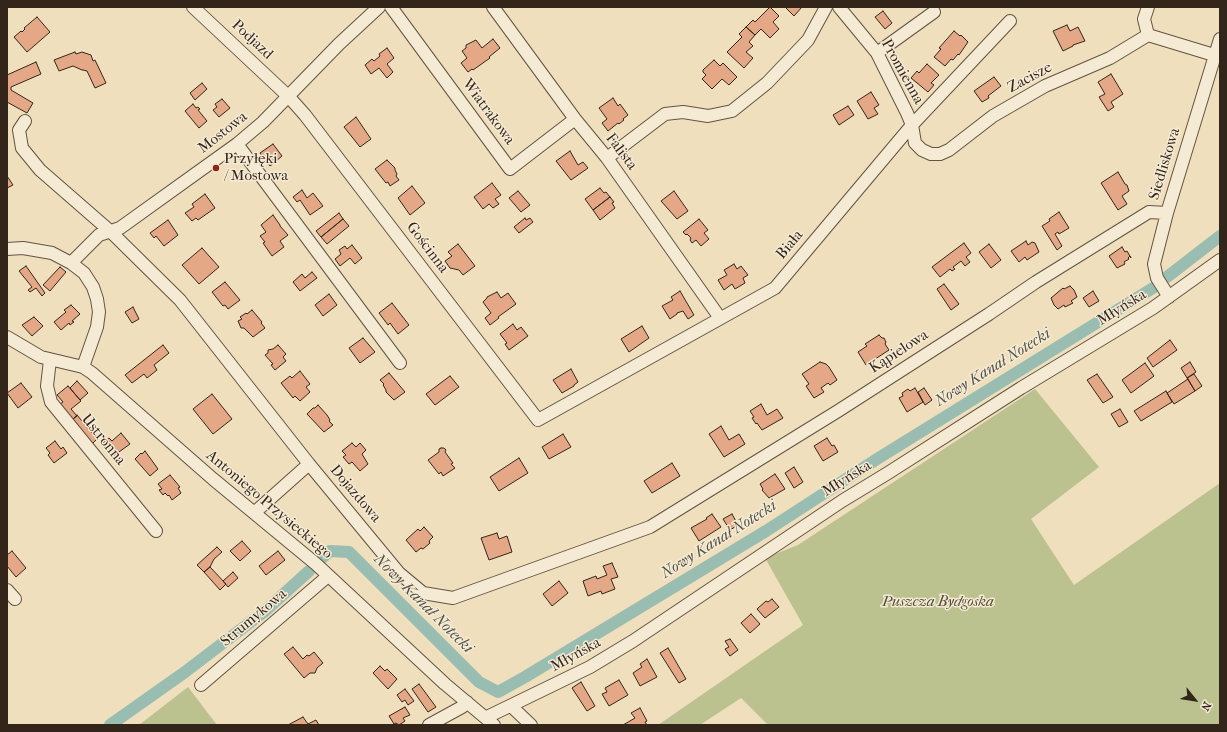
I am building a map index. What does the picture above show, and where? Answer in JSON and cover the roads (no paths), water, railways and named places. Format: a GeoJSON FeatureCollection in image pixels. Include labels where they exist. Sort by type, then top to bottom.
{"type":"FeatureCollection","features":[{"type":"Feature","properties":{"kind":"street","name":"Podjazd"},"geometry":{"type":"LineString","coordinates":[[194,7],[289,97]]}},
{"type":"Feature","properties":{"kind":"street","name":"Mostowa"},"geometry":{"type":"LineString","coordinates":[[71,263],[99,235],[120,228],[237,144],[289,97],[339,44],[379,7]]}},
{"type":"Feature","properties":{"kind":"street","name":"Wiatrakowa"},"geometry":{"type":"LineString","coordinates":[[391,7],[510,169],[576,119]]}},
{"type":"Feature","properties":{"kind":"street","name":"Falista"},"geometry":{"type":"LineString","coordinates":[[493,7],[576,119],[607,158],[720,318]]}},
{"type":"Feature","properties":{"kind":"street"},"geometry":{"type":"LineString","coordinates":[[607,158],[665,114],[683,112],[708,116],[732,111],[768,83],[808,40],[826,7]]}},
{"type":"Feature","properties":{"kind":"street","name":"Promienna"},"geometry":{"type":"LineString","coordinates":[[839,7],[877,53],[908,112],[915,143],[922,150],[931,154]]}},
{"type":"Feature","properties":{"kind":"street"},"geometry":{"type":"LineString","coordinates":[[1148,7],[1144,19],[1148,35],[1214,55]]}},
{"type":"Feature","properties":{"kind":"street"},"geometry":{"type":"LineString","coordinates":[[877,53],[934,12]]}},
{"type":"Feature","properties":{"kind":"street","name":"Biała"},"geometry":{"type":"LineString","coordinates":[[538,420],[774,288],[912,125],[1010,21]]}},
{"type":"Feature","properties":{"kind":"street","name":"Zacisze"},"geometry":{"type":"LineString","coordinates":[[931,154],[940,154],[950,150],[993,116],[1039,89],[1110,58],[1148,35]]}},
{"type":"Feature","properties":{"kind":"street","name":"Siedliskowa"},"geometry":{"type":"LineString","coordinates":[[1169,296],[1157,278],[1154,264],[1167,213],[1220,39]]}},
{"type":"Feature","properties":{"kind":"street","name":"Gościnna"},"geometry":{"type":"LineString","coordinates":[[289,97],[315,127],[538,420]]}},
{"type":"Feature","properties":{"kind":"street","name":"Dojazdowa"},"geometry":{"type":"LineString","coordinates":[[25,121],[19,130],[22,148],[40,170],[110,231],[180,300],[309,464],[400,573],[423,593],[453,598],[650,527]]}},
{"type":"Feature","properties":{"kind":"street"},"geometry":{"type":"LineString","coordinates":[[237,144],[400,363]]}},
{"type":"Feature","properties":{"kind":"street","name":"Kąpielowa"},"geometry":{"type":"LineString","coordinates":[[650,527],[838,411],[1036,282],[1149,212],[1167,213]]}},
{"type":"Feature","properties":{"kind":"street"},"geometry":{"type":"LineString","coordinates":[[7,249],[23,248],[52,252],[71,263],[84,273],[94,287],[98,299],[99,312],[97,326],[82,367]]}},
{"type":"Feature","properties":{"kind":"street","name":"Młyńska"},"geometry":{"type":"LineString","coordinates":[[490,721],[511,706],[590,667],[633,640],[842,501],[1021,388],[1153,308],[1220,260]]}},
{"type":"Feature","properties":{"kind":"street","name":"Antoniego Przysieckiego"},"geometry":{"type":"LineString","coordinates":[[7,337],[41,357],[82,367],[101,380],[213,479],[328,576],[490,721]]}},
{"type":"Feature","properties":{"kind":"street","name":"Ustronna"},"geometry":{"type":"LineString","coordinates":[[50,360],[47,386],[52,402],[156,531]]}},
{"type":"Feature","properties":{"kind":"street"},"geometry":{"type":"LineString","coordinates":[[254,513],[309,464]]}},
{"type":"Feature","properties":{"kind":"street","name":"Strumykowa"},"geometry":{"type":"LineString","coordinates":[[201,685],[328,576]]}},
{"type":"Feature","properties":{"kind":"street"},"geometry":{"type":"LineString","coordinates":[[429,725],[462,707],[467,702]]}},
{"type":"Feature","properties":{"kind":"street"},"geometry":{"type":"LineString","coordinates":[[511,706],[530,725]]}},
{"type":"Feature","properties":{"kind":"waterway","name":"Nowy Kanał Notecki"},"geometry":{"type":"LineString","coordinates":[[1167,277],[1220,236]]}},
{"type":"Feature","properties":{"kind":"waterway","name":"Nowy Kanał Notecki"},"geometry":{"type":"LineString","coordinates":[[322,558],[330,551],[349,552],[479,682],[498,692],[766,531],[877,459],[1153,288]]}},
{"type":"Feature","properties":{"kind":"waterway","name":"Nowy Kanał Notecki"},"geometry":{"type":"LineString","coordinates":[[110,725],[185,672],[265,611],[309,571]]}},
{"type":"Feature","properties":{"kind":"place","name":"Przyłęki / Mostowa"},"geometry":{"type":"Point","coordinates":[216,168]}},
{"type":"Feature","properties":{"kind":"park label","name":"Puszcza Bydgoska"},"geometry":{"type":"Point","coordinates":[938,602]}}]}
